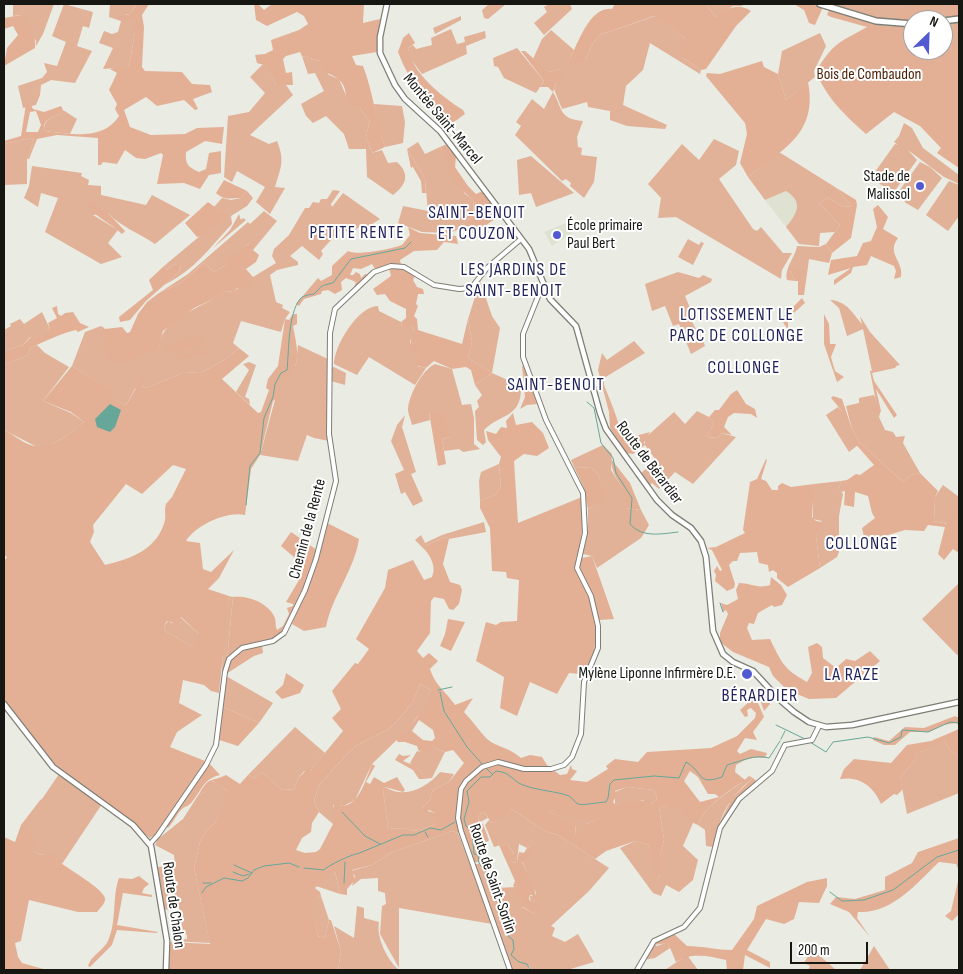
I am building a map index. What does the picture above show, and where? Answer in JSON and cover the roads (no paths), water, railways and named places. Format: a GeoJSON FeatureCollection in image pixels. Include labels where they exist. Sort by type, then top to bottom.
{"type":"FeatureCollection","features":[{"type":"Feature","properties":{"kind":"main road","name":"Montée Saint-Marcel"},"geometry":{"type":"LineString","coordinates":[[387,4],[379,44],[381,58],[392,79],[405,99],[440,131],[521,239],[532,256],[545,291]]}},
{"type":"Feature","properties":{"kind":"main road"},"geometry":{"type":"LineString","coordinates":[[820,4],[876,22],[903,23]]}},
{"type":"Feature","properties":{"kind":"main road","name":"Route de Bérardier"},"geometry":{"type":"LineString","coordinates":[[545,291],[576,326],[600,413],[609,433],[657,500],[672,515],[691,528],[703,545],[706,557],[711,622],[719,648],[731,661],[753,671],[794,712],[819,726],[838,728],[959,702]]}},
{"type":"Feature","properties":{"kind":"main road"},"geometry":{"type":"LineString","coordinates":[[4,704],[51,764],[133,825],[150,844]]}},
{"type":"Feature","properties":{"kind":"main road","name":"Route de Chalon"},"geometry":{"type":"LineString","coordinates":[[150,844],[156,868],[167,941],[166,970]]}},
{"type":"Feature","properties":{"kind":"street","name":"Chemin de la Rente"},"geometry":{"type":"LineString","coordinates":[[150,844],[214,751],[225,672],[229,659],[242,648],[273,641],[284,633],[291,624],[316,560],[336,481],[329,434],[330,333],[335,309],[374,272],[391,266],[406,268],[434,285],[459,289],[471,288],[487,268],[521,239]]}},
{"type":"Feature","properties":{"kind":"street","name":"Route de Saint-Sorlin"},"geometry":{"type":"LineString","coordinates":[[510,970],[461,831],[458,818],[461,789],[466,781],[489,763],[504,763],[533,770],[547,770],[558,768],[570,760],[579,742],[583,688],[598,645],[598,626],[592,596],[577,568],[585,533],[583,493],[546,420],[523,357],[523,334],[539,294],[545,291]]}},
{"type":"Feature","properties":{"kind":"street"},"geometry":{"type":"LineString","coordinates":[[637,970],[651,944],[662,936],[684,927],[701,906],[720,828],[739,800],[772,771],[785,745],[812,740],[819,726]]}},
{"type":"Feature","properties":{"kind":"water"},"geometry":{"type":"Polygon","coordinates":[[[110,404],[121,410],[115,427],[110,432],[97,427],[95,419],[110,404]]]}},
{"type":"Feature","properties":{"kind":"waterway"},"geometry":{"type":"LineString","coordinates":[[246,505],[250,466],[260,453],[264,418],[273,397],[275,384],[281,373],[287,370],[291,323],[300,299],[314,294],[324,285],[333,283],[351,259],[405,248],[411,242]]}},
{"type":"Feature","properties":{"kind":"waterway"},"geometry":{"type":"LineString","coordinates":[[580,329],[583,343]]}},
{"type":"Feature","properties":{"kind":"waterway"},"geometry":{"type":"LineString","coordinates":[[587,402],[594,408],[601,443],[613,458],[616,473],[632,498],[630,524],[646,533],[678,532]]}},
{"type":"Feature","properties":{"kind":"waterway"},"geometry":{"type":"LineString","coordinates":[[720,603],[723,612]]}},
{"type":"Feature","properties":{"kind":"waterway"},"geometry":{"type":"LineString","coordinates":[[438,690],[452,687]]}},
{"type":"Feature","properties":{"kind":"waterway"},"geometry":{"type":"LineString","coordinates":[[440,692],[444,711],[467,747],[483,765]]}},
{"type":"Feature","properties":{"kind":"waterway"},"geometry":{"type":"LineString","coordinates":[[810,742],[826,752],[833,742],[868,737],[889,743],[901,737],[902,730],[928,732],[950,722],[959,723]]}},
{"type":"Feature","properties":{"kind":"waterway"},"geometry":{"type":"LineString","coordinates":[[776,725],[807,740]]}},
{"type":"Feature","properties":{"kind":"waterway"},"geometry":{"type":"LineString","coordinates":[[781,739],[785,731]]}},
{"type":"Feature","properties":{"kind":"waterway"},"geometry":{"type":"LineString","coordinates":[[530,970],[527,964],[519,962],[511,955],[514,949],[513,940],[508,936],[505,918],[490,884],[489,876],[479,863],[478,855],[474,854],[472,831],[466,826],[464,819],[469,802],[467,791],[481,777],[490,777],[496,771],[501,772],[523,785],[560,793],[569,796],[578,804],[583,805],[606,802],[610,784],[614,780],[654,776],[679,778],[686,762],[704,779],[722,777],[727,765],[753,757],[769,758],[780,741]]}},
{"type":"Feature","properties":{"kind":"waterway"},"geometry":{"type":"LineString","coordinates":[[486,768],[492,774]]}},
{"type":"Feature","properties":{"kind":"waterway"},"geometry":{"type":"LineString","coordinates":[[736,806],[743,798]]}},
{"type":"Feature","properties":{"kind":"waterway"},"geometry":{"type":"LineString","coordinates":[[342,812],[365,836],[380,844]]}},
{"type":"Feature","properties":{"kind":"waterway"},"geometry":{"type":"LineString","coordinates":[[304,868],[324,870],[345,858],[403,835],[414,835],[430,828],[441,830],[455,822]]}},
{"type":"Feature","properties":{"kind":"waterway"},"geometry":{"type":"LineString","coordinates":[[425,832],[428,837]]}},
{"type":"Feature","properties":{"kind":"waterway"},"geometry":{"type":"LineString","coordinates":[[830,892],[842,901],[864,900],[893,890],[937,857],[959,850]]}},
{"type":"Feature","properties":{"kind":"waterway"},"geometry":{"type":"LineString","coordinates":[[344,883],[345,862]]}},
{"type":"Feature","properties":{"kind":"waterway"},"geometry":{"type":"LineString","coordinates":[[202,893],[206,887],[224,878],[242,881],[248,878],[254,870],[264,866],[289,863],[299,867]]}},
{"type":"Feature","properties":{"kind":"waterway"},"geometry":{"type":"LineString","coordinates":[[234,865],[252,873]]}},
{"type":"Feature","properties":{"kind":"waterway"},"geometry":{"type":"LineString","coordinates":[[233,872],[243,876],[249,874]]}},
{"type":"Feature","properties":{"kind":"waterway"},"geometry":{"type":"LineString","coordinates":[[203,883],[211,883]]}},
{"type":"Feature","properties":{"kind":"place","name":"Stade de Malissol"},"geometry":{"type":"Point","coordinates":[920,186]}},
{"type":"Feature","properties":{"kind":"place","name":"École primaire Paul Bert"},"geometry":{"type":"Point","coordinates":[557,235]}},
{"type":"Feature","properties":{"kind":"place","name":"Mylène Liponne Infirmère D.E."},"geometry":{"type":"Point","coordinates":[747,674]}},
{"type":"Feature","properties":{"kind":"district","name":"SAINT-BENOIT ET COUZON"},"geometry":{"type":"Point","coordinates":[477,223]}},
{"type":"Feature","properties":{"kind":"district","name":"PETITE RENTE"},"geometry":{"type":"Point","coordinates":[357,233]}},
{"type":"Feature","properties":{"kind":"district","name":"LES JARDINS DE SAINT-BENOIT"},"geometry":{"type":"Point","coordinates":[514,280]}},
{"type":"Feature","properties":{"kind":"district","name":"LOTISSEMENT LE PARC DE COLLONGE"},"geometry":{"type":"Point","coordinates":[737,325]}},
{"type":"Feature","properties":{"kind":"district","name":"COLLONGE"},"geometry":{"type":"Point","coordinates":[744,368]}},
{"type":"Feature","properties":{"kind":"district","name":"SAINT-BENOIT"},"geometry":{"type":"Point","coordinates":[556,385]}},
{"type":"Feature","properties":{"kind":"district","name":"COLLONGE"},"geometry":{"type":"Point","coordinates":[862,544]}},
{"type":"Feature","properties":{"kind":"district","name":"LA RAZE"},"geometry":{"type":"Point","coordinates":[852,675]}},
{"type":"Feature","properties":{"kind":"district","name":"BÉRARDIER"},"geometry":{"type":"Point","coordinates":[760,696]}},
{"type":"Feature","properties":{"kind":"park label","name":"Bois de Combaudon"},"geometry":{"type":"Point","coordinates":[869,75]}}]}
